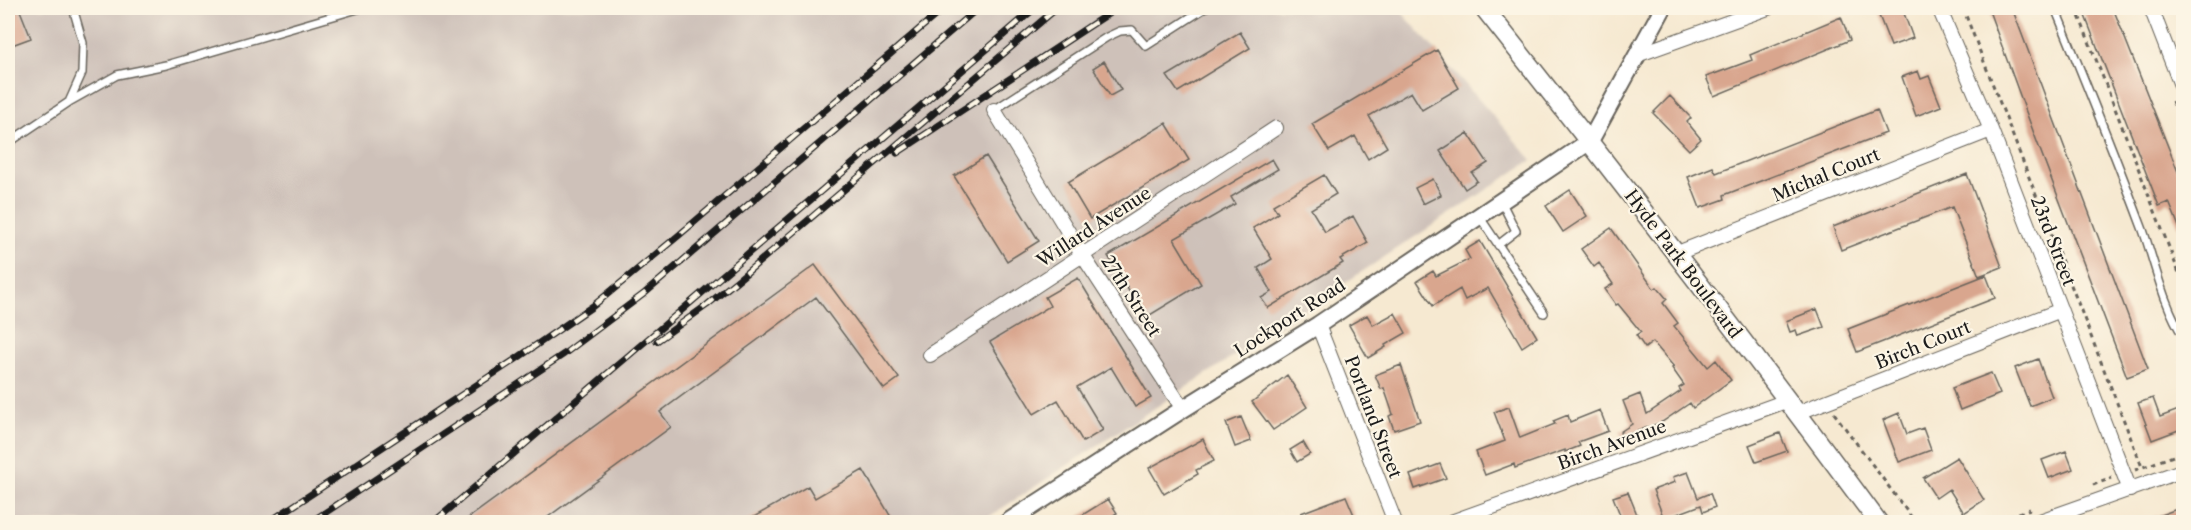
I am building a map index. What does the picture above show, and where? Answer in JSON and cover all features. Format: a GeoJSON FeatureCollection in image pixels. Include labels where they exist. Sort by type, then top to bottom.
{"type":"FeatureCollection","features":[{"type":"Feature","properties":{"kind":"main road","name":"Hyde Park Boulevard"},"geometry":{"type":"LineString","coordinates":[[1484,8],[1590,141],[1878,522]]}},
{"type":"Feature","properties":{"kind":"street"},"geometry":{"type":"LineString","coordinates":[[1590,141],[1663,8]]}},
{"type":"Feature","properties":{"kind":"street"},"geometry":{"type":"LineString","coordinates":[[1637,56],[1768,8]]}},
{"type":"Feature","properties":{"kind":"street","name":"23rd Street"},"geometry":{"type":"LineString","coordinates":[[1939,8],[1991,130],[2130,490]]}},
{"type":"Feature","properties":{"kind":"street"},"geometry":{"type":"LineString","coordinates":[[2151,8],[2184,93]]}},
{"type":"Feature","properties":{"kind":"street","name":"27th Street"},"geometry":{"type":"LineString","coordinates":[[994,110],[1083,256],[1183,409]]}},
{"type":"Feature","properties":{"kind":"street","name":"Willard Avenue"},"geometry":{"type":"LineString","coordinates":[[930,355],[1276,128]]}},
{"type":"Feature","properties":{"kind":"street","name":"Michal Court"},"geometry":{"type":"LineString","coordinates":[[1675,254],[1991,130]]}},
{"type":"Feature","properties":{"kind":"street","name":"Lockport Road"},"geometry":{"type":"LineString","coordinates":[[1008,522],[1318,325],[1590,141]]}},
{"type":"Feature","properties":{"kind":"street","name":"Birch Court"},"geometry":{"type":"LineString","coordinates":[[1792,407],[1827,403],[2061,310]]}},
{"type":"Feature","properties":{"kind":"street","name":"Portland Street"},"geometry":{"type":"LineString","coordinates":[[1318,325],[1395,522]]}},
{"type":"Feature","properties":{"kind":"street","name":"Birch Avenue"},"geometry":{"type":"LineString","coordinates":[[1451,522],[1792,407]]}},
{"type":"Feature","properties":{"kind":"street"},"geometry":{"type":"LineString","coordinates":[[2037,522],[2184,470]]}},
{"type":"Feature","properties":{"kind":"lane"},"geometry":{"type":"LineString","coordinates":[[69,102],[82,73],[83,43],[73,8]]}},
{"type":"Feature","properties":{"kind":"lane"},"geometry":{"type":"LineString","coordinates":[[8,143],[69,102],[117,75],[166,65],[361,8]]}},
{"type":"Feature","properties":{"kind":"lane"},"geometry":{"type":"LineString","coordinates":[[994,110],[1107,37],[1120,31],[1132,30],[1146,46],[1205,8]]}},
{"type":"Feature","properties":{"kind":"lane"},"geometry":{"type":"LineString","coordinates":[[2055,8],[2100,116],[2144,232],[2164,293],[2184,337]]}},
{"type":"Feature","properties":{"kind":"lane"},"geometry":{"type":"LineString","coordinates":[[1498,245],[1516,231],[1501,201]]}},
{"type":"Feature","properties":{"kind":"lane"},"geometry":{"type":"LineString","coordinates":[[1479,216],[1544,313]]}},
{"type":"Feature","properties":{"kind":"path"},"geometry":{"type":"LineString","coordinates":[[1963,8],[2142,467]]}},
{"type":"Feature","properties":{"kind":"path"},"geometry":{"type":"LineString","coordinates":[[2076,8],[2184,286]]}},
{"type":"Feature","properties":{"kind":"path"},"geometry":{"type":"LineString","coordinates":[[2175,8],[2184,29]]}},
{"type":"Feature","properties":{"kind":"path"},"geometry":{"type":"LineString","coordinates":[[1827,403],[1915,522]]}},
{"type":"Feature","properties":{"kind":"shaded area"},"geometry":{"type":"Polygon","coordinates":[[[8,8],[1398,8],[1532,160],[981,522],[8,522],[8,8]]]}},
{"type":"Feature","properties":{"kind":"building"},"geometry":{"type":"Polygon","coordinates":[[[8,8],[19,8],[31,38],[12,45],[8,35],[8,8]]]}},
{"type":"Feature","properties":{"kind":"building"},"geometry":{"type":"Polygon","coordinates":[[[1876,8],[1902,8],[1913,38],[1891,46],[1876,8]]]}},
{"type":"Feature","properties":{"kind":"building"},"geometry":{"type":"Polygon","coordinates":[[[1988,8],[2012,8],[2148,369],[2127,377],[1988,8]]]}},
{"type":"Feature","properties":{"kind":"building"},"geometry":{"type":"Polygon","coordinates":[[[2082,8],[2113,8],[2184,187],[2184,239],[2169,202],[2159,206],[2082,8]]]}},
{"type":"Feature","properties":{"kind":"building"},"geometry":{"type":"Polygon","coordinates":[[[1841,17],[1850,40],[1714,96],[1706,77],[1752,60],[1750,55],[1841,17]]]}},
{"type":"Feature","properties":{"kind":"building"},"geometry":{"type":"Polygon","coordinates":[[[1240,32],[1250,48],[1178,92],[1167,76],[1240,32]]]}},
{"type":"Feature","properties":{"kind":"building"},"geometry":{"type":"Polygon","coordinates":[[[1437,50],[1459,88],[1422,110],[1411,92],[1369,116],[1387,147],[1368,159],[1355,136],[1329,151],[1312,124],[1437,50]]]}},
{"type":"Feature","properties":{"kind":"building"},"geometry":{"type":"Polygon","coordinates":[[[1104,61],[1121,90],[1110,96],[1093,68],[1104,61]]]}},
{"type":"Feature","properties":{"kind":"building"},"geometry":{"type":"Polygon","coordinates":[[[1918,71],[1921,79],[1929,76],[1941,106],[1916,116],[1902,77],[1918,71]]]}},
{"type":"Feature","properties":{"kind":"building"},"geometry":{"type":"Polygon","coordinates":[[[1670,96],[1691,118],[1687,122],[1701,139],[1689,150],[1653,113],[1670,96]]]}},
{"type":"Feature","properties":{"kind":"building"},"geometry":{"type":"Polygon","coordinates":[[[1877,110],[1886,133],[1724,195],[1725,199],[1700,208],[1688,177],[1713,167],[1716,173],[1877,110]]]}},
{"type":"Feature","properties":{"kind":"building"},"geometry":{"type":"Polygon","coordinates":[[[1166,123],[1189,160],[1090,219],[1068,182],[1166,123]]]}},
{"type":"Feature","properties":{"kind":"building"},"geometry":{"type":"Polygon","coordinates":[[[1468,133],[1488,163],[1472,173],[1477,181],[1465,189],[1440,151],[1468,133]]]}},
{"type":"Feature","properties":{"kind":"building"},"geometry":{"type":"Polygon","coordinates":[[[986,156],[1039,241],[1007,261],[954,176],[986,156]]]}},
{"type":"Feature","properties":{"kind":"building"},"geometry":{"type":"Polygon","coordinates":[[[1272,159],[1278,169],[1231,197],[1235,204],[1174,239],[1201,284],[1145,318],[1108,256],[1272,159]]]}},
{"type":"Feature","properties":{"kind":"building"},"geometry":{"type":"Polygon","coordinates":[[[1967,174],[2002,267],[1979,276],[1952,207],[1841,250],[1833,227],[1967,174]]]}},
{"type":"Feature","properties":{"kind":"building"},"geometry":{"type":"Polygon","coordinates":[[[1324,175],[1336,194],[1311,209],[1325,232],[1353,216],[1368,243],[1340,259],[1343,263],[1268,308],[1261,298],[1272,292],[1258,268],[1272,259],[1253,228],[1278,213],[1273,205],[1324,175]]]}},
{"type":"Feature","properties":{"kind":"building"},"geometry":{"type":"Polygon","coordinates":[[[1433,179],[1441,195],[1423,204],[1415,188],[1433,179]]]}},
{"type":"Feature","properties":{"kind":"building"},"geometry":{"type":"Polygon","coordinates":[[[1570,190],[1587,216],[1563,232],[1546,206],[1570,190]]]}},
{"type":"Feature","properties":{"kind":"building"},"geometry":{"type":"Polygon","coordinates":[[[1611,228],[1654,289],[1657,287],[1667,299],[1663,303],[1678,323],[1674,326],[1708,367],[1716,360],[1731,380],[1693,408],[1690,403],[1662,422],[1622,437],[1620,432],[1632,424],[1623,401],[1640,394],[1647,414],[1681,391],[1679,388],[1684,385],[1672,368],[1674,367],[1653,342],[1645,348],[1636,335],[1641,332],[1618,304],[1616,305],[1605,289],[1613,284],[1599,263],[1594,267],[1581,249],[1611,228]]]}},
{"type":"Feature","properties":{"kind":"building"},"geometry":{"type":"Polygon","coordinates":[[[1480,241],[1537,337],[1522,347],[1488,288],[1465,300],[1460,289],[1433,306],[1417,281],[1433,271],[1436,276],[1470,259],[1465,250],[1480,241]]]}},
{"type":"Feature","properties":{"kind":"building"},"geometry":{"type":"Polygon","coordinates":[[[815,265],[899,378],[884,389],[816,297],[660,412],[671,427],[541,522],[463,522],[815,265]]]}},
{"type":"Feature","properties":{"kind":"building"},"geometry":{"type":"Polygon","coordinates":[[[1986,275],[1995,298],[1857,352],[1848,329],[1986,275]]]}},
{"type":"Feature","properties":{"kind":"building"},"geometry":{"type":"Polygon","coordinates":[[[1078,278],[1151,398],[1135,407],[1111,367],[1077,387],[1103,430],[1083,442],[1058,400],[1034,414],[990,342],[1050,306],[1045,297],[1078,278]]]}},
{"type":"Feature","properties":{"kind":"building"},"geometry":{"type":"Polygon","coordinates":[[[1817,309],[1824,327],[1798,336],[1796,330],[1790,332],[1786,321],[1817,309]]]}},
{"type":"Feature","properties":{"kind":"building"},"geometry":{"type":"Polygon","coordinates":[[[1395,313],[1406,333],[1368,358],[1349,325],[1367,315],[1373,325],[1395,313]]]}},
{"type":"Feature","properties":{"kind":"building"},"geometry":{"type":"Polygon","coordinates":[[[2038,359],[2052,397],[2030,406],[2015,368],[2038,359]]]}},
{"type":"Feature","properties":{"kind":"building"},"geometry":{"type":"Polygon","coordinates":[[[1401,365],[1420,421],[1394,430],[1389,416],[1393,414],[1384,388],[1381,389],[1375,375],[1401,365]]]}},
{"type":"Feature","properties":{"kind":"building"},"geometry":{"type":"Polygon","coordinates":[[[1991,373],[2000,394],[1960,410],[1952,388],[1991,373]]]}},
{"type":"Feature","properties":{"kind":"building"},"geometry":{"type":"Polygon","coordinates":[[[1287,375],[1307,407],[1273,430],[1252,402],[1287,375]]]}},
{"type":"Feature","properties":{"kind":"building"},"geometry":{"type":"Polygon","coordinates":[[[2153,398],[2160,417],[2184,408],[2184,428],[2152,440],[2138,403],[2153,398]]]}},
{"type":"Feature","properties":{"kind":"building"},"geometry":{"type":"Polygon","coordinates":[[[1509,407],[1520,438],[1555,424],[1553,421],[1568,415],[1570,422],[1600,410],[1608,431],[1578,442],[1580,446],[1565,452],[1565,450],[1515,468],[1514,464],[1485,475],[1476,452],[1505,441],[1494,412],[1509,407]]]}},
{"type":"Feature","properties":{"kind":"building"},"geometry":{"type":"Polygon","coordinates":[[[1899,413],[1907,434],[1923,428],[1931,450],[1899,462],[1883,420],[1899,413]]]}},
{"type":"Feature","properties":{"kind":"building"},"geometry":{"type":"Polygon","coordinates":[[[1241,417],[1251,441],[1235,447],[1226,423],[1241,417]]]}},
{"type":"Feature","properties":{"kind":"building"},"geometry":{"type":"Polygon","coordinates":[[[1780,433],[1787,451],[1756,462],[1749,445],[1780,433]]]}},
{"type":"Feature","properties":{"kind":"building"},"geometry":{"type":"Polygon","coordinates":[[[1203,439],[1214,461],[1196,470],[1198,474],[1164,494],[1149,468],[1203,439]]]}},
{"type":"Feature","properties":{"kind":"building"},"geometry":{"type":"Polygon","coordinates":[[[1303,442],[1310,454],[1297,462],[1290,450],[1303,442]]]}},
{"type":"Feature","properties":{"kind":"building"},"geometry":{"type":"Polygon","coordinates":[[[2066,451],[2073,469],[2049,478],[2042,460],[2066,451]]]}},
{"type":"Feature","properties":{"kind":"building"},"geometry":{"type":"Polygon","coordinates":[[[1957,457],[1984,500],[1964,513],[1949,489],[1936,498],[1923,478],[1957,457]]]}},
{"type":"Feature","properties":{"kind":"building"},"geometry":{"type":"Polygon","coordinates":[[[1440,464],[1446,478],[1415,489],[1410,475],[1440,464]]]}},
{"type":"Feature","properties":{"kind":"building"},"geometry":{"type":"Polygon","coordinates":[[[863,470],[894,522],[745,522],[808,486],[815,498],[863,470]]]}},
{"type":"Feature","properties":{"kind":"building"},"geometry":{"type":"Polygon","coordinates":[[[1688,472],[1698,498],[1710,493],[1715,507],[1703,512],[1701,505],[1664,519],[1653,490],[1675,482],[1673,477],[1688,472]]]}},
{"type":"Feature","properties":{"kind":"building"},"geometry":{"type":"Polygon","coordinates":[[[1628,492],[1640,522],[1623,522],[1613,497],[1628,492]]]}},
{"type":"Feature","properties":{"kind":"building"},"geometry":{"type":"Polygon","coordinates":[[[1346,496],[1357,522],[1305,522],[1301,513],[1346,496]]]}},
{"type":"Feature","properties":{"kind":"building"},"geometry":{"type":"Polygon","coordinates":[[[1108,499],[1117,513],[1102,522],[1071,522],[1108,499]]]}},
{"type":"Feature","properties":{"kind":"building"},"geometry":{"type":"Polygon","coordinates":[[[2177,509],[2182,522],[2144,522],[2144,521],[2177,509]]]}},
{"type":"Feature","properties":{"kind":"railway"},"geometry":{"type":"LineString","coordinates":[[269,522],[593,306],[944,8]]}},
{"type":"Feature","properties":{"kind":"railway"},"geometry":{"type":"LineString","coordinates":[[311,522],[564,354],[645,293],[978,8]]}},
{"type":"Feature","properties":{"kind":"railway"},"geometry":{"type":"LineString","coordinates":[[434,522],[1035,8]]}},
{"type":"Feature","properties":{"kind":"railway"},"geometry":{"type":"LineString","coordinates":[[657,341],[745,274],[1057,8]]}},
{"type":"Feature","properties":{"kind":"railway"},"geometry":{"type":"LineString","coordinates":[[897,153],[1117,8]]}}]}
